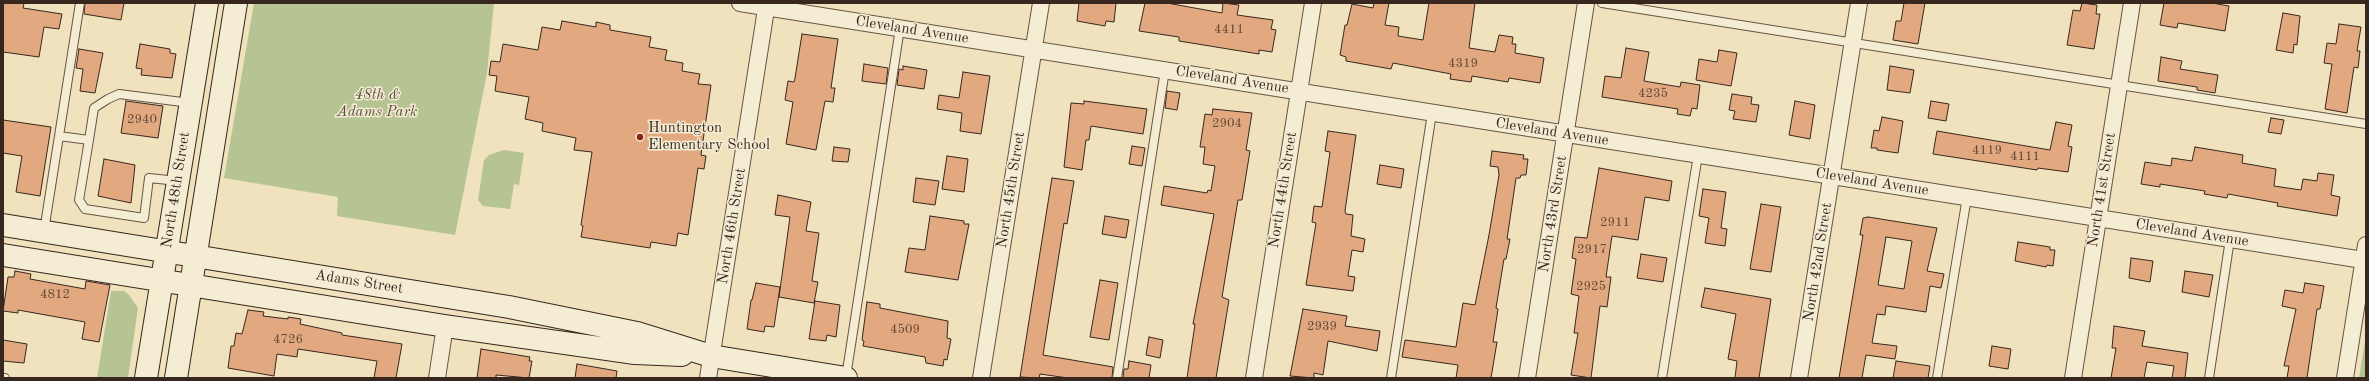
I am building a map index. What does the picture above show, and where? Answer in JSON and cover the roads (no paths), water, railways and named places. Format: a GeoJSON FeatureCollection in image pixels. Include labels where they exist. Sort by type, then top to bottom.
{"type":"FeatureCollection","features":[{"type":"Feature","properties":{"kind":"main road","name":"North 48th Street"},"geometry":{"type":"LineString","coordinates":[[146,378],[207,3]]}},
{"type":"Feature","properties":{"kind":"main road","name":"North 48th Street"},"geometry":{"type":"LineString","coordinates":[[176,378],[236,3]]}},
{"type":"Feature","properties":{"kind":"main road","name":"Adams Street"},"geometry":{"type":"LineString","coordinates":[[3,225],[509,308],[637,333],[711,356]]}},
{"type":"Feature","properties":{"kind":"main road","name":"Adams Street"},"geometry":{"type":"LineString","coordinates":[[3,254],[445,326],[635,353],[711,356],[846,378]]}},
{"type":"Feature","properties":{"kind":"street","name":"Cleveland Avenue"},"geometry":{"type":"LineString","coordinates":[[740,3],[767,5],[900,28],[2230,239],[2365,253]]}},
{"type":"Feature","properties":{"kind":"street","name":"North 45th Street"},"geometry":{"type":"LineString","coordinates":[[981,378],[1041,3]]}},
{"type":"Feature","properties":{"kind":"street","name":"North 44th Street"},"geometry":{"type":"LineString","coordinates":[[1254,378],[1313,3]]}},
{"type":"Feature","properties":{"kind":"street","name":"North 43rd Street"},"geometry":{"type":"LineString","coordinates":[[1527,378],[1586,3]]}},
{"type":"Feature","properties":{"kind":"street","name":"North 42nd Street"},"geometry":{"type":"LineString","coordinates":[[1799,378],[1859,3]]}},
{"type":"Feature","properties":{"kind":"street","name":"North 41st Street"},"geometry":{"type":"LineString","coordinates":[[2073,378],[2132,3]]}},
{"type":"Feature","properties":{"kind":"street","name":"North 46th Street"},"geometry":{"type":"LineString","coordinates":[[708,378],[767,5]]}},
{"type":"Feature","properties":{"kind":"street"},"geometry":{"type":"LineString","coordinates":[[2345,378],[2365,253]]}},
{"type":"Feature","properties":{"kind":"street"},"geometry":{"type":"LineString","coordinates":[[437,378],[445,326]]}},
{"type":"Feature","properties":{"kind":"lane"},"geometry":{"type":"LineString","coordinates":[[44,231],[80,3]]}},
{"type":"Feature","properties":{"kind":"lane"},"geometry":{"type":"LineString","coordinates":[[1602,3],[2366,124]]}},
{"type":"Feature","properties":{"kind":"lane"},"geometry":{"type":"LineString","coordinates":[[846,378],[900,28]]}},
{"type":"Feature","properties":{"kind":"lane"},"geometry":{"type":"LineString","coordinates":[[1117,378],[1165,70]]}},
{"type":"Feature","properties":{"kind":"lane"},"geometry":{"type":"LineString","coordinates":[[178,181],[149,178],[144,218],[85,210],[79,200],[94,108],[119,94],[191,103]]}},
{"type":"Feature","properties":{"kind":"lane"},"geometry":{"type":"LineString","coordinates":[[1391,378],[1432,113]]}},
{"type":"Feature","properties":{"kind":"lane"},"geometry":{"type":"LineString","coordinates":[[59,136],[89,140]]}},
{"type":"Feature","properties":{"kind":"lane"},"geometry":{"type":"LineString","coordinates":[[1662,378],[1698,155]]}},
{"type":"Feature","properties":{"kind":"lane"},"geometry":{"type":"LineString","coordinates":[[1937,378],[1967,197]]}},
{"type":"Feature","properties":{"kind":"lane"},"geometry":{"type":"LineString","coordinates":[[2209,378],[2230,239]]}},
{"type":"Feature","properties":{"kind":"place","name":"Huntington Elementary School"},"geometry":{"type":"Point","coordinates":[640,137]}},
{"type":"Feature","properties":{"kind":"park label","name":"48th & Adams Park"},"geometry":{"type":"Point","coordinates":[377,104]}}]}
